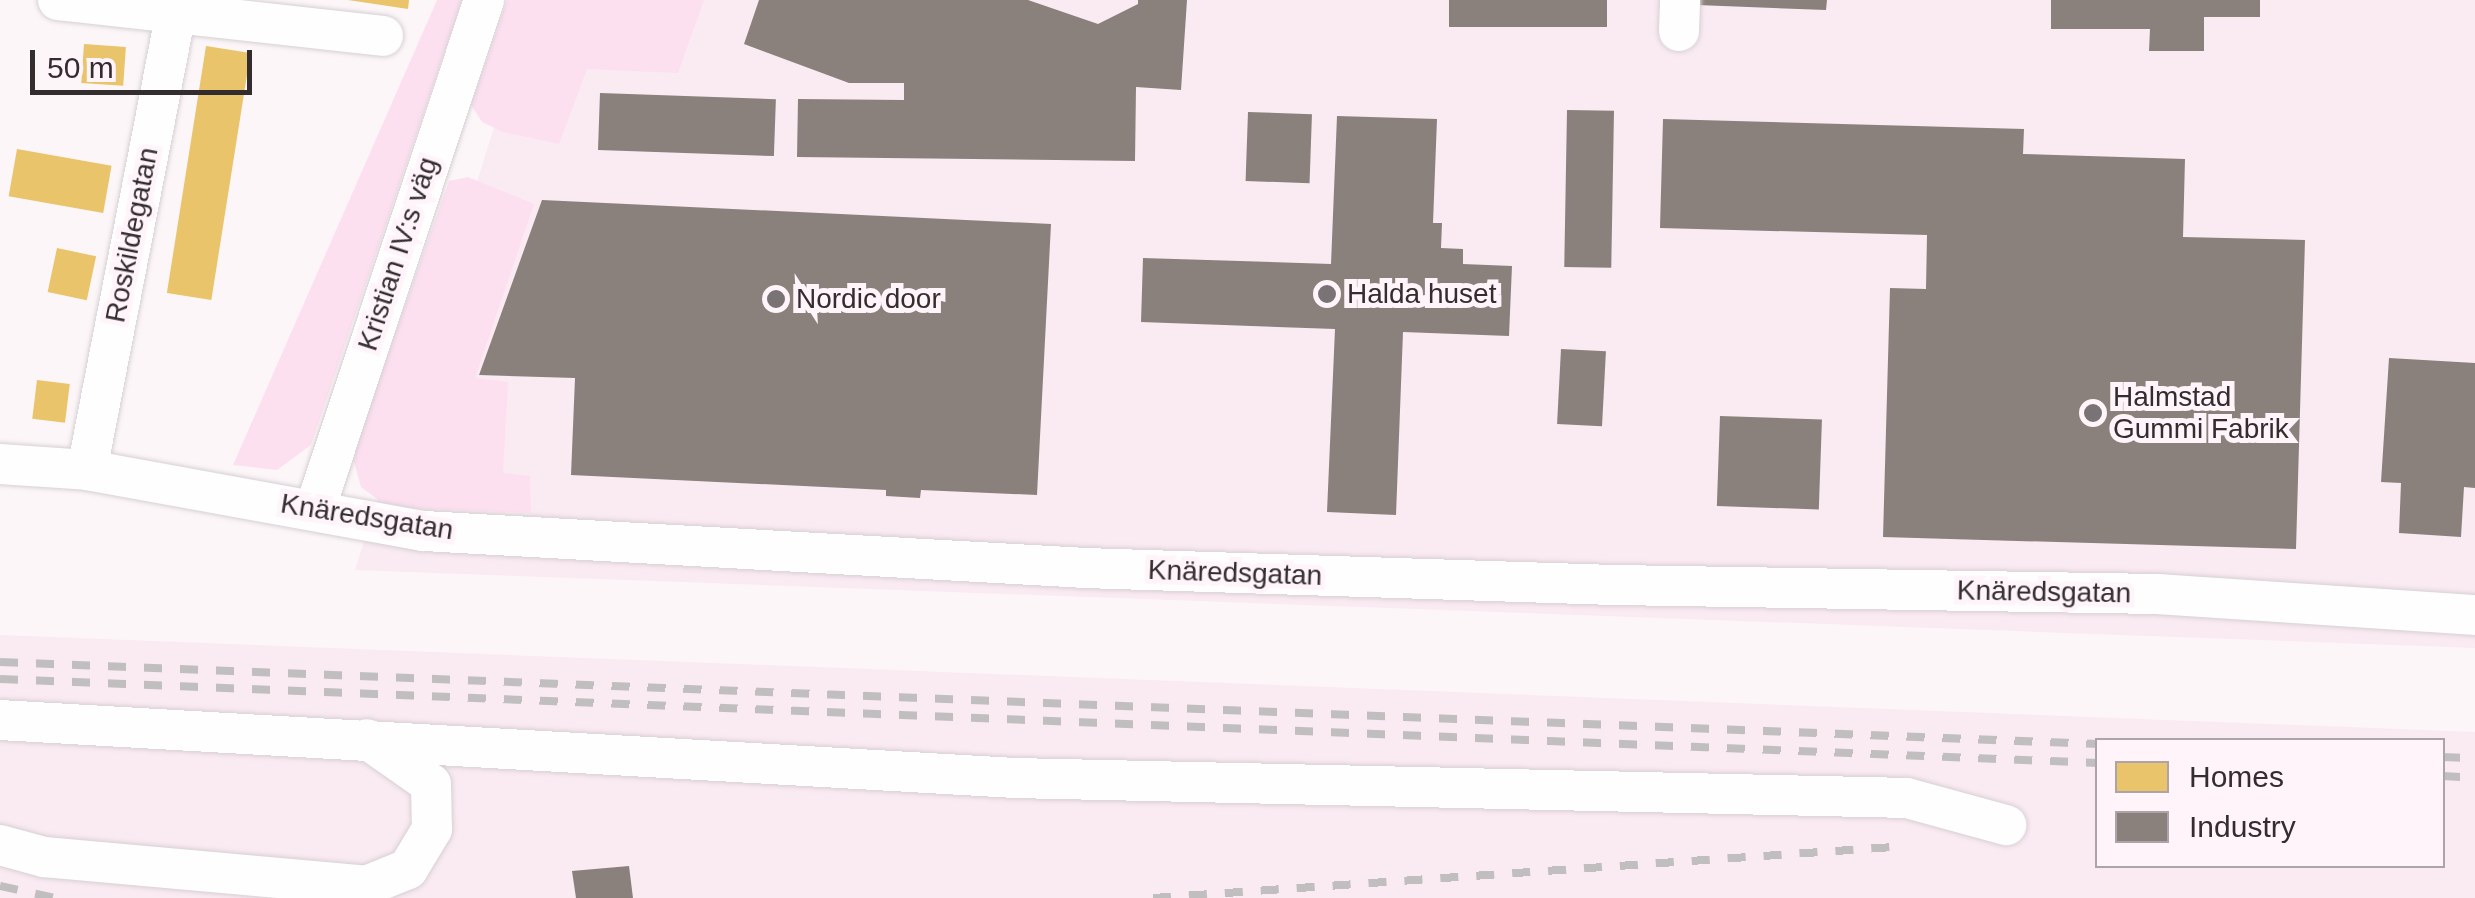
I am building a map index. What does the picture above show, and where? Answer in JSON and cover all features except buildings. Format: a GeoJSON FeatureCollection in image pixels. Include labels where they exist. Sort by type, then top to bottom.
{"type":"FeatureCollection","features":[{"type":"Feature","properties":{"kind":"street"},"geometry":{"type":"LineString","coordinates":[[58,0],[176,7],[383,36]]}},
{"type":"Feature","properties":{"kind":"street","name":"Kristian IV:s väg"},"geometry":{"type":"LineString","coordinates":[[315,509],[484,0]]}},
{"type":"Feature","properties":{"kind":"street","name":"Roskildegatan"},"geometry":{"type":"LineString","coordinates":[[86,470],[176,7]]}},
{"type":"Feature","properties":{"kind":"street","name":"Knäredsgatan"},"geometry":{"type":"LineString","coordinates":[[0,464],[86,470],[424,531],[1085,568],[1615,585],[2158,594],[2475,615]]}},
{"type":"Feature","properties":{"kind":"street"},"geometry":{"type":"LineString","coordinates":[[0,720],[1014,778],[1907,798],[2006,825]]}},
{"type":"Feature","properties":{"kind":"street"},"geometry":{"type":"LineString","coordinates":[[0,845],[44,857],[366,886],[408,869],[432,829],[431,784],[366,739]]}},
{"type":"Feature","properties":{"kind":"shaded area"},"geometry":{"type":"Polygon","coordinates":[[[437,0],[462,0],[311,445],[277,470],[233,465],[437,0]]]}},
{"type":"Feature","properties":{"kind":"shaded area"},"geometry":{"type":"Polygon","coordinates":[[[507,0],[704,0],[678,73],[587,69],[559,144],[503,132],[482,122],[471,105],[507,0]]]}},
{"type":"Feature","properties":{"kind":"shaded area"},"geometry":{"type":"Polygon","coordinates":[[[534,0],[2475,0],[2475,648],[355,570],[534,0]]]}},
{"type":"Feature","properties":{"kind":"shaded area"},"geometry":{"type":"Polygon","coordinates":[[[468,177],[534,204],[475,378],[508,382],[503,473],[530,476],[531,513],[388,507],[361,487],[352,455],[449,181],[468,177]]]}},
{"type":"Feature","properties":{"kind":"shaded area"},"geometry":{"type":"Polygon","coordinates":[[[0,635],[2475,732],[2475,898],[0,898],[0,635]]]}},
{"type":"Feature","properties":{"kind":"railway"},"geometry":{"type":"LineString","coordinates":[[0,662],[2095,744]]}},
{"type":"Feature","properties":{"kind":"railway"},"geometry":{"type":"LineString","coordinates":[[0,679],[2095,763]]}},
{"type":"Feature","properties":{"kind":"railway"},"geometry":{"type":"LineString","coordinates":[[2445,757],[2475,758]]}},
{"type":"Feature","properties":{"kind":"railway"},"geometry":{"type":"LineString","coordinates":[[2445,776],[2475,778]]}},
{"type":"Feature","properties":{"kind":"railway"},"geometry":{"type":"LineString","coordinates":[[1153,898],[1894,847]]}},
{"type":"Feature","properties":{"kind":"railway"},"geometry":{"type":"LineString","coordinates":[[0,886],[55,898]]}},
{"type":"Feature","properties":{"kind":"place","name":"Halda huset"},"geometry":{"type":"Point","coordinates":[1327,294]}},
{"type":"Feature","properties":{"kind":"place","name":"Nordic door"},"geometry":{"type":"Point","coordinates":[776,299]}},
{"type":"Feature","properties":{"kind":"place","name":"Halmstad Gummi Fabrik"},"geometry":{"type":"Point","coordinates":[2093,413]}}]}
